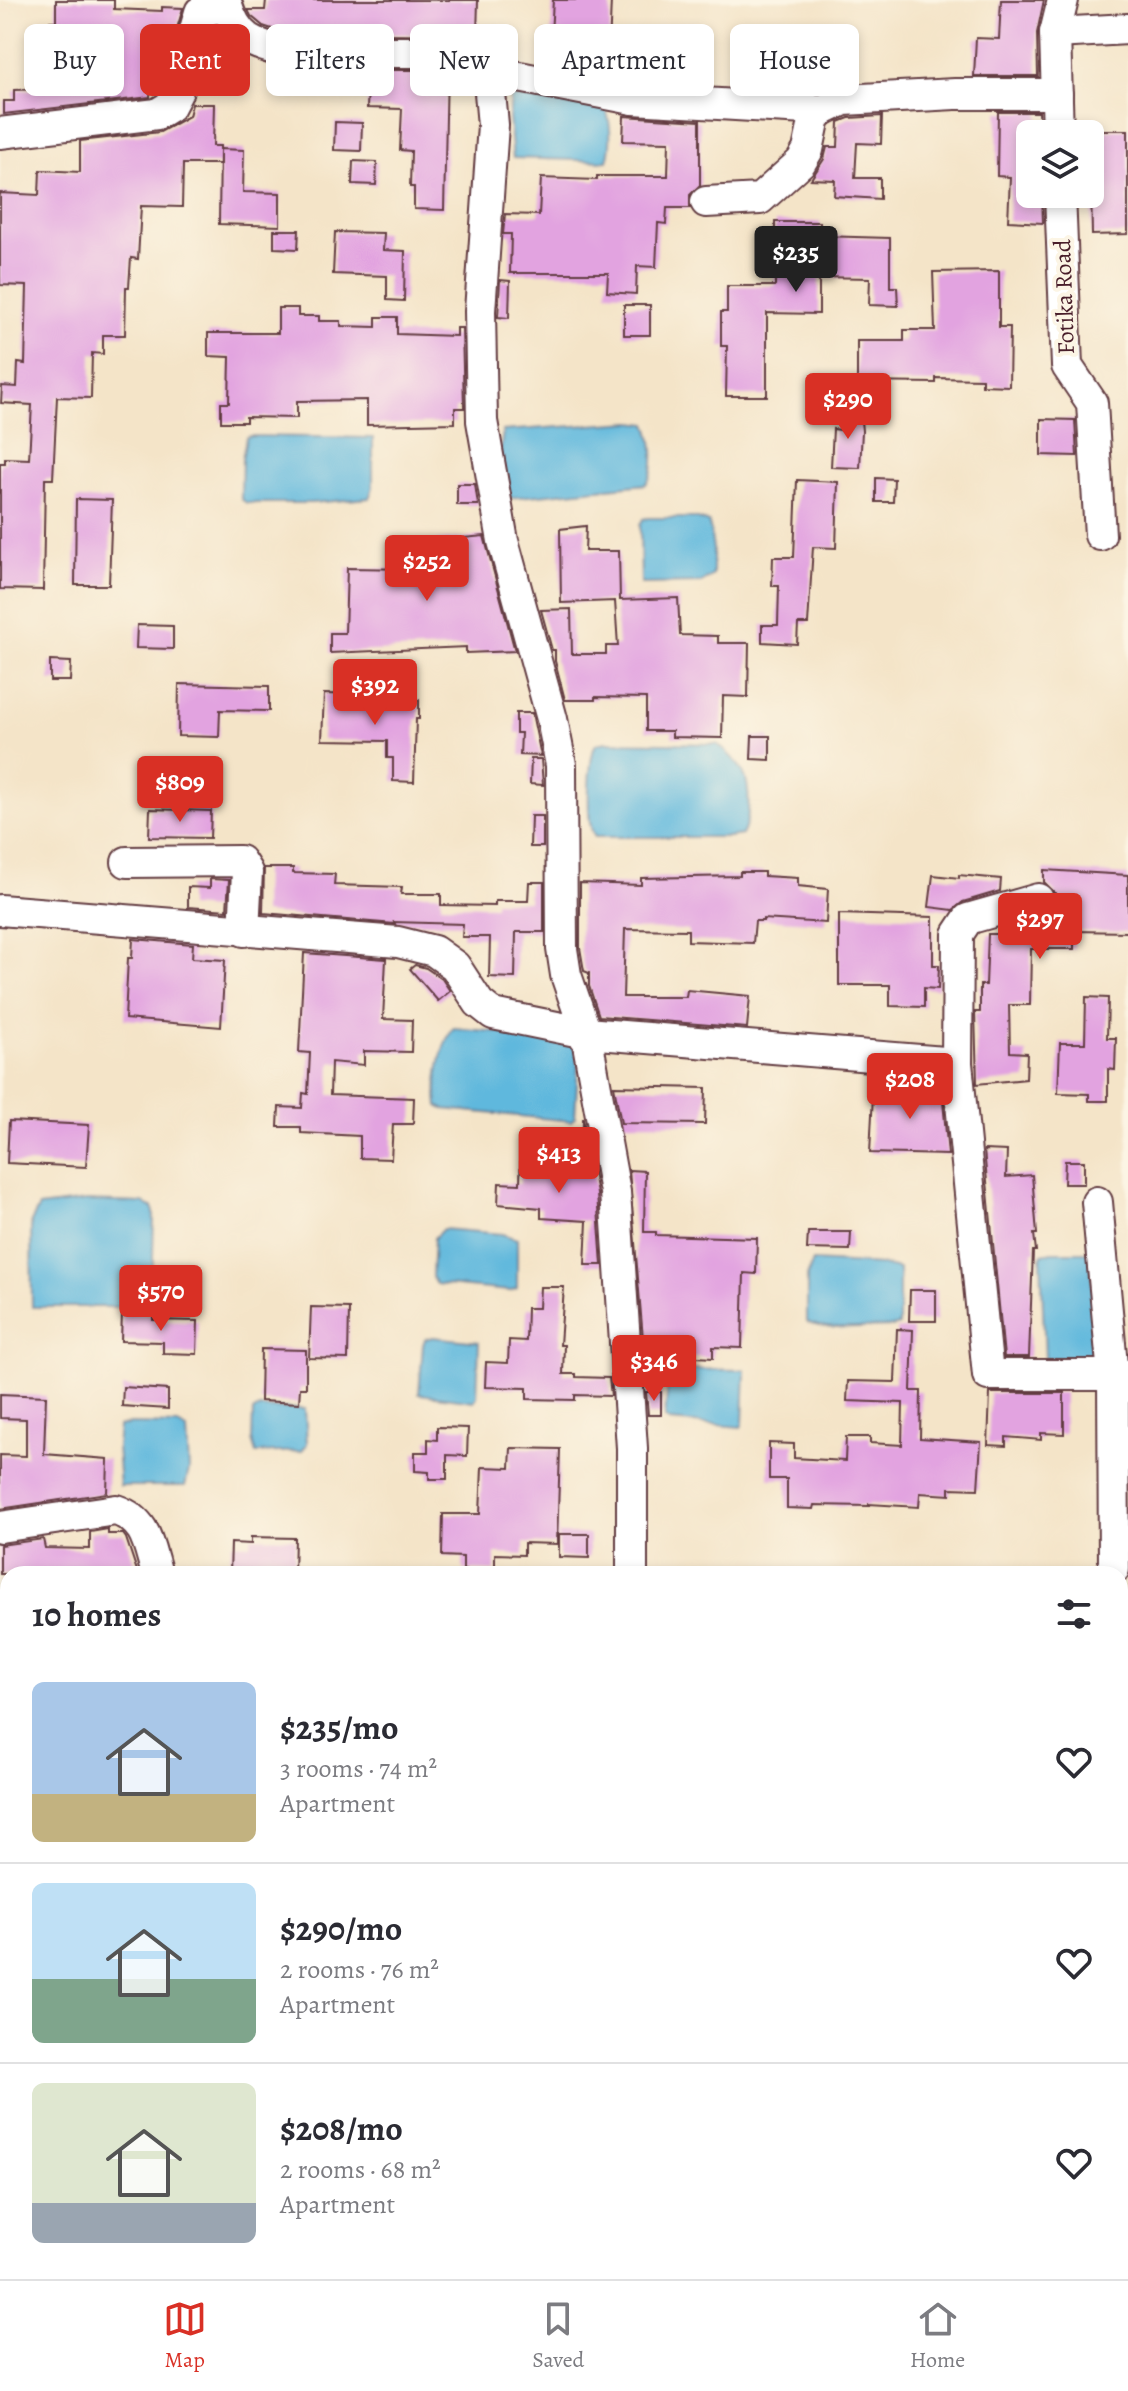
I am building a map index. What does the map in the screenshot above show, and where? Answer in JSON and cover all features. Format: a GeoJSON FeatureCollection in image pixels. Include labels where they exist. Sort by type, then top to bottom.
{"type":"FeatureCollection","features":[{"type":"Feature","properties":{"kind":"street"},"geometry":{"type":"LineString","coordinates":[[1058,120],[1055,33],[1063,0]]}},
{"type":"Feature","properties":{"kind":"street"},"geometry":{"type":"LineString","coordinates":[[0,133],[157,114],[170,106],[177,93],[200,12],[227,2],[238,33],[262,46],[286,52],[410,52]]}},
{"type":"Feature","properties":{"kind":"street"},"geometry":{"type":"LineString","coordinates":[[1055,33],[1128,29]]}},
{"type":"Feature","properties":{"kind":"street"},"geometry":{"type":"LineString","coordinates":[[518,77],[633,99],[823,110]]}},
{"type":"Feature","properties":{"kind":"street"},"geometry":{"type":"LineString","coordinates":[[706,202],[760,199],[801,162],[808,150],[815,117],[844,100],[955,94],[1057,94]]}},
{"type":"Feature","properties":{"kind":"street"},"geometry":{"type":"LineString","coordinates":[[490,96],[493,125],[480,311],[482,421],[503,541],[552,719],[561,765],[562,949],[566,975],[586,1033],[615,1192],[632,1448],[632,1566]]}},
{"type":"Feature","properties":{"kind":"street","name":"Fotika Road"},"geometry":{"type":"LineString","coordinates":[[1061,208],[1067,366],[1092,403],[1100,535]]}},
{"type":"Feature","properties":{"kind":"street"},"geometry":{"type":"LineString","coordinates":[[127,862],[240,861],[247,872],[244,931]]}},
{"type":"Feature","properties":{"kind":"street"},"geometry":{"type":"LineString","coordinates":[[1038,899],[968,919],[958,934],[957,1063],[988,1375],[1120,1375]]}},
{"type":"Feature","properties":{"kind":"street"},"geometry":{"type":"LineString","coordinates":[[0,910],[398,942],[434,951],[455,966],[479,1003],[493,1014],[586,1033],[957,1063]]}},
{"type":"Feature","properties":{"kind":"street"},"geometry":{"type":"LineString","coordinates":[[1097,1202],[1120,1375],[1114,1566]]}},
{"type":"Feature","properties":{"kind":"street"},"geometry":{"type":"LineString","coordinates":[[0,1527],[116,1510],[131,1515],[142,1525],[155,1566]]}},
{"type":"Feature","properties":{"kind":"water"},"geometry":{"type":"Polygon","coordinates":[[[511,97],[582,99],[602,103],[610,130],[607,161],[513,158],[509,118],[511,97]]]}},
{"type":"Feature","properties":{"kind":"water"},"geometry":{"type":"Polygon","coordinates":[[[632,422],[647,424],[651,438],[653,463],[646,484],[510,498],[500,454],[503,431],[632,422]]]}},
{"type":"Feature","properties":{"kind":"water"},"geometry":{"type":"Polygon","coordinates":[[[249,436],[373,438],[373,487],[369,498],[311,503],[247,503],[241,499],[242,459],[249,436]]]}},
{"type":"Feature","properties":{"kind":"water"},"geometry":{"type":"Polygon","coordinates":[[[695,518],[709,523],[713,575],[701,583],[641,584],[640,525],[643,519],[695,518]]]}},
{"type":"Feature","properties":{"kind":"water"},"geometry":{"type":"Polygon","coordinates":[[[596,744],[717,744],[735,760],[746,778],[748,813],[742,835],[595,837],[589,806],[591,762],[596,744]]]}},
{"type":"Feature","properties":{"kind":"water"},"geometry":{"type":"Polygon","coordinates":[[[453,1028],[546,1036],[575,1045],[578,1066],[575,1117],[571,1121],[443,1109],[438,1106],[439,1066],[453,1028]]]}},
{"type":"Feature","properties":{"kind":"water"},"geometry":{"type":"Polygon","coordinates":[[[87,1201],[143,1203],[152,1207],[152,1301],[145,1307],[32,1307],[31,1222],[39,1207],[87,1201]]]}},
{"type":"Feature","properties":{"kind":"water"},"geometry":{"type":"Polygon","coordinates":[[[443,1229],[502,1234],[517,1239],[517,1288],[510,1291],[436,1284],[432,1277],[434,1238],[443,1229]]]}},
{"type":"Feature","properties":{"kind":"water"},"geometry":{"type":"Polygon","coordinates":[[[1090,1252],[1098,1358],[1045,1358],[1041,1258],[1042,1254],[1090,1252]]]}},
{"type":"Feature","properties":{"kind":"water"},"geometry":{"type":"Polygon","coordinates":[[[813,1261],[882,1265],[899,1269],[899,1325],[837,1328],[807,1322],[807,1276],[813,1261]]]}},
{"type":"Feature","properties":{"kind":"water"},"geometry":{"type":"Polygon","coordinates":[[[433,1337],[479,1342],[477,1397],[474,1401],[419,1394],[423,1345],[425,1339],[433,1337]]]}},
{"type":"Feature","properties":{"kind":"water"},"geometry":{"type":"Polygon","coordinates":[[[669,1369],[745,1370],[741,1427],[669,1421],[665,1418],[669,1369]]]}},
{"type":"Feature","properties":{"kind":"water"},"geometry":{"type":"Polygon","coordinates":[[[259,1408],[305,1409],[307,1444],[302,1451],[256,1453],[252,1440],[253,1412],[259,1408]]]}},
{"type":"Feature","properties":{"kind":"water"},"geometry":{"type":"Polygon","coordinates":[[[178,1425],[187,1430],[189,1470],[185,1486],[120,1486],[119,1426],[178,1425]]]}},
{"type":"Feature","properties":{"kind":"building"},"geometry":{"type":"Polygon","coordinates":[[[56,0],[114,0],[114,9],[162,11],[162,7],[183,8],[178,24],[140,24],[140,96],[150,97],[4,114],[4,101],[14,101],[14,90],[24,90],[24,96],[124,96],[124,24],[50,24],[50,21],[56,21],[56,0]]]}},
{"type":"Feature","properties":{"kind":"building"},"geometry":{"type":"Polygon","coordinates":[[[266,0],[478,0],[477,24],[410,24],[410,34],[394,34],[394,24],[266,24],[266,27],[248,10],[265,10],[266,0]]]}},
{"type":"Feature","properties":{"kind":"building"},"geometry":{"type":"Polygon","coordinates":[[[553,0],[611,0],[610,24],[552,24],[553,0]]]}},
{"type":"Feature","properties":{"kind":"building"},"geometry":{"type":"Polygon","coordinates":[[[1001,0],[1044,0],[1037,33],[1038,76],[974,76],[976,38],[999,39],[1001,0]]]}},
{"type":"Feature","properties":{"kind":"building"},"geometry":{"type":"Polygon","coordinates":[[[394,70],[410,70],[410,96],[446,96],[444,210],[414,209],[414,187],[410,187],[411,151],[400,150],[402,109],[367,108],[368,96],[394,96],[394,70]]]}},
{"type":"Feature","properties":{"kind":"building"},"geometry":{"type":"Polygon","coordinates":[[[192,104],[214,104],[213,146],[220,146],[220,164],[183,164],[182,207],[141,206],[138,259],[131,258],[129,287],[126,287],[125,335],[103,335],[103,354],[92,353],[91,398],[57,397],[53,479],[45,479],[43,590],[0,589],[0,463],[5,463],[5,458],[29,459],[32,405],[1,403],[2,386],[17,387],[18,363],[25,364],[27,286],[0,285],[0,193],[39,195],[40,170],[80,172],[80,141],[160,132],[189,116],[192,104]]]}},
{"type":"Feature","properties":{"kind":"building"},"geometry":{"type":"Polygon","coordinates":[[[998,112],[1039,112],[1039,120],[1016,120],[1016,208],[1042,208],[1043,223],[1008,221],[1010,177],[997,176],[998,112]]]}},
{"type":"Feature","properties":{"kind":"building"},"geometry":{"type":"Polygon","coordinates":[[[624,116],[700,121],[700,185],[690,195],[690,208],[667,208],[666,224],[658,223],[656,267],[637,266],[636,294],[607,292],[608,273],[510,273],[511,234],[503,234],[505,214],[539,215],[541,178],[597,180],[597,176],[668,176],[669,142],[623,141],[624,116]]]}},
{"type":"Feature","properties":{"kind":"building"},"geometry":{"type":"Polygon","coordinates":[[[882,116],[881,144],[857,143],[855,178],[880,178],[880,199],[834,196],[835,180],[811,179],[824,159],[827,147],[838,147],[839,122],[849,118],[882,116]]]}},
{"type":"Feature","properties":{"kind":"building"},"geometry":{"type":"Polygon","coordinates":[[[335,122],[362,123],[361,151],[334,150],[335,122]]]}},
{"type":"Feature","properties":{"kind":"building"},"geometry":{"type":"Polygon","coordinates":[[[1104,130],[1128,130],[1128,234],[1092,235],[1091,208],[1104,208],[1104,130]]]}},
{"type":"Feature","properties":{"kind":"building"},"geometry":{"type":"Polygon","coordinates":[[[220,149],[244,150],[243,192],[280,193],[280,226],[219,224],[220,149]]]}},
{"type":"Feature","properties":{"kind":"building"},"geometry":{"type":"Polygon","coordinates":[[[353,161],[377,162],[376,185],[352,184],[353,161]]]}},
{"type":"Feature","properties":{"kind":"building"},"geometry":{"type":"Polygon","coordinates":[[[775,222],[820,222],[820,236],[890,238],[890,287],[897,287],[898,306],[869,305],[870,278],[819,277],[819,314],[767,313],[767,396],[726,396],[727,346],[721,346],[721,312],[727,312],[727,286],[775,286],[775,222]]]}},
{"type":"Feature","properties":{"kind":"building"},"geometry":{"type":"Polygon","coordinates":[[[274,230],[299,230],[298,249],[274,248],[274,230]]]}},
{"type":"Feature","properties":{"kind":"building"},"geometry":{"type":"Polygon","coordinates":[[[335,232],[384,233],[383,250],[405,251],[404,301],[387,300],[387,276],[333,274],[335,232]]]}},
{"type":"Feature","properties":{"kind":"building"},"geometry":{"type":"Polygon","coordinates":[[[999,271],[999,327],[1010,327],[1009,386],[982,385],[982,379],[936,378],[936,383],[857,382],[857,341],[904,341],[904,330],[935,330],[933,272],[999,271]]]}},
{"type":"Feature","properties":{"kind":"building"},"geometry":{"type":"Polygon","coordinates":[[[500,280],[510,281],[509,318],[498,317],[500,280]]]}},
{"type":"Feature","properties":{"kind":"building"},"geometry":{"type":"Polygon","coordinates":[[[624,305],[650,305],[650,335],[624,335],[624,305]]]}},
{"type":"Feature","properties":{"kind":"building"},"geometry":{"type":"Polygon","coordinates":[[[278,308],[298,308],[298,316],[319,316],[319,321],[341,321],[341,326],[376,327],[376,317],[397,317],[397,334],[456,336],[456,328],[462,328],[464,408],[455,408],[455,423],[367,425],[367,400],[297,401],[297,418],[246,417],[246,422],[221,422],[221,403],[229,403],[230,357],[208,356],[208,333],[278,333],[278,308]]]}},
{"type":"Feature","properties":{"kind":"building"},"geometry":{"type":"Polygon","coordinates":[[[841,411],[860,411],[860,468],[831,467],[833,429],[841,430],[841,411]]]}},
{"type":"Feature","properties":{"kind":"building"},"geometry":{"type":"Polygon","coordinates":[[[1041,419],[1075,420],[1077,456],[1041,455],[1041,419]]]}},
{"type":"Feature","properties":{"kind":"building"},"geometry":{"type":"Polygon","coordinates":[[[876,478],[894,479],[893,502],[876,502],[876,478]]]}},
{"type":"Feature","properties":{"kind":"building"},"geometry":{"type":"Polygon","coordinates":[[[797,480],[838,482],[836,548],[813,547],[808,624],[798,624],[797,644],[762,642],[762,625],[778,625],[779,586],[772,586],[773,557],[794,557],[797,480]]]}},
{"type":"Feature","properties":{"kind":"building"},"geometry":{"type":"Polygon","coordinates":[[[457,484],[475,484],[478,505],[457,505],[457,484]]]}},
{"type":"Feature","properties":{"kind":"building"},"geometry":{"type":"Polygon","coordinates":[[[76,499],[112,500],[109,585],[75,585],[76,499]]]}},
{"type":"Feature","properties":{"kind":"building"},"geometry":{"type":"Polygon","coordinates":[[[586,526],[585,551],[619,551],[620,600],[678,598],[680,635],[718,636],[718,643],[749,643],[748,697],[723,696],[722,738],[672,737],[672,731],[646,731],[646,698],[565,700],[555,650],[552,650],[541,610],[571,609],[572,654],[606,654],[606,646],[618,646],[615,601],[561,603],[560,529],[586,526]]]}},
{"type":"Feature","properties":{"kind":"building"},"geometry":{"type":"Polygon","coordinates":[[[484,536],[515,651],[466,653],[466,647],[330,653],[330,633],[345,633],[347,568],[413,569],[410,543],[484,536]]]}},
{"type":"Feature","properties":{"kind":"building"},"geometry":{"type":"Polygon","coordinates":[[[137,625],[173,626],[173,649],[136,648],[137,625]]]}},
{"type":"Feature","properties":{"kind":"building"},"geometry":{"type":"Polygon","coordinates":[[[50,661],[71,662],[70,681],[50,681],[50,661]]]}},
{"type":"Feature","properties":{"kind":"building"},"geometry":{"type":"Polygon","coordinates":[[[179,684],[269,686],[269,711],[220,710],[219,737],[178,736],[179,684]]]}},
{"type":"Feature","properties":{"kind":"building"},"geometry":{"type":"Polygon","coordinates":[[[324,694],[362,695],[362,700],[419,700],[414,782],[393,781],[393,758],[387,758],[387,741],[322,740],[324,694]]]}},
{"type":"Feature","properties":{"kind":"building"},"geometry":{"type":"Polygon","coordinates":[[[516,713],[532,713],[541,756],[520,755],[521,733],[516,733],[516,713]]]}},
{"type":"Feature","properties":{"kind":"building"},"geometry":{"type":"Polygon","coordinates":[[[752,736],[770,736],[770,760],[751,759],[752,736]]]}},
{"type":"Feature","properties":{"kind":"building"},"geometry":{"type":"Polygon","coordinates":[[[531,759],[541,759],[543,785],[530,784],[531,759]]]}},
{"type":"Feature","properties":{"kind":"building"},"geometry":{"type":"Polygon","coordinates":[[[150,809],[211,811],[210,838],[149,837],[150,809]]]}},
{"type":"Feature","properties":{"kind":"building"},"geometry":{"type":"Polygon","coordinates":[[[531,816],[543,816],[543,847],[530,847],[531,816]]]}},
{"type":"Feature","properties":{"kind":"building"},"geometry":{"type":"Polygon","coordinates":[[[264,868],[293,868],[293,873],[335,874],[334,885],[402,887],[401,894],[441,894],[441,905],[495,906],[495,901],[528,901],[529,882],[544,882],[544,932],[516,932],[515,978],[489,977],[490,937],[462,937],[463,924],[395,924],[263,913],[264,868]]]}},
{"type":"Feature","properties":{"kind":"building"},"geometry":{"type":"Polygon","coordinates":[[[1044,870],[1128,875],[1128,932],[1074,931],[1074,949],[1031,949],[1030,1005],[1009,1005],[1010,1052],[1027,1053],[1026,1079],[977,1084],[975,1012],[980,1012],[980,985],[986,985],[988,934],[1023,934],[1023,930],[1045,930],[1045,915],[1056,903],[1055,893],[1044,882],[1044,870]]]}},
{"type":"Feature","properties":{"kind":"building"},"geometry":{"type":"Polygon","coordinates":[[[740,872],[764,872],[764,876],[798,878],[798,886],[828,889],[826,923],[755,921],[753,943],[688,941],[688,930],[625,929],[623,997],[686,997],[687,990],[750,996],[747,1028],[599,1016],[580,948],[580,883],[641,885],[641,878],[740,876],[740,872]]]}},
{"type":"Feature","properties":{"kind":"building"},"geometry":{"type":"Polygon","coordinates":[[[933,875],[1001,879],[1000,891],[963,902],[953,910],[929,907],[933,875]]]}},
{"type":"Feature","properties":{"kind":"building"},"geometry":{"type":"Polygon","coordinates":[[[210,879],[229,880],[227,910],[188,907],[188,887],[210,888],[210,879]]]}},
{"type":"Feature","properties":{"kind":"building"},"geometry":{"type":"Polygon","coordinates":[[[839,914],[933,917],[933,965],[939,965],[938,989],[924,988],[924,1007],[890,1006],[890,985],[839,985],[839,914]]]}},
{"type":"Feature","properties":{"kind":"building"},"geometry":{"type":"Polygon","coordinates":[[[133,939],[193,944],[192,958],[225,960],[221,1027],[125,1019],[128,958],[132,958],[133,939]]]}},
{"type":"Feature","properties":{"kind":"building"},"geometry":{"type":"Polygon","coordinates":[[[304,953],[386,959],[383,1019],[412,1020],[411,1052],[364,1051],[364,1065],[331,1062],[330,1095],[414,1098],[413,1124],[393,1124],[391,1159],[360,1158],[360,1136],[301,1133],[301,1127],[278,1127],[279,1107],[302,1108],[303,1093],[308,1094],[310,1053],[299,1052],[304,953]]]}},
{"type":"Feature","properties":{"kind":"building"},"geometry":{"type":"Polygon","coordinates":[[[415,965],[426,968],[442,979],[450,991],[438,1001],[410,969],[415,965]]]}},
{"type":"Feature","properties":{"kind":"building"},"geometry":{"type":"Polygon","coordinates":[[[1086,997],[1108,998],[1107,1038],[1116,1038],[1115,1070],[1108,1069],[1108,1101],[1089,1101],[1089,1094],[1058,1093],[1060,1043],[1085,1043],[1086,997]]]}},
{"type":"Feature","properties":{"kind":"building"},"geometry":{"type":"Polygon","coordinates":[[[908,1077],[941,1080],[948,1155],[870,1153],[873,1095],[908,1096],[908,1077]]]}},
{"type":"Feature","properties":{"kind":"building"},"geometry":{"type":"Polygon","coordinates":[[[614,1086],[706,1088],[705,1124],[621,1123],[614,1086]]]}},
{"type":"Feature","properties":{"kind":"building"},"geometry":{"type":"Polygon","coordinates":[[[583,1118],[597,1194],[602,1265],[585,1265],[587,1221],[541,1218],[541,1208],[498,1204],[499,1183],[520,1184],[521,1148],[541,1148],[540,1172],[575,1173],[575,1168],[582,1169],[583,1118]]]}},
{"type":"Feature","properties":{"kind":"building"},"geometry":{"type":"Polygon","coordinates":[[[9,1121],[89,1125],[86,1167],[7,1163],[9,1121]]]}},
{"type":"Feature","properties":{"kind":"building"},"geometry":{"type":"Polygon","coordinates":[[[984,1150],[1007,1151],[1006,1177],[1032,1175],[1037,1234],[1034,1234],[1036,1251],[1033,1251],[1029,1357],[1004,1357],[984,1150]]]}},
{"type":"Feature","properties":{"kind":"building"},"geometry":{"type":"Polygon","coordinates":[[[1065,1161],[1084,1161],[1084,1184],[1064,1184],[1065,1161]]]}},
{"type":"Feature","properties":{"kind":"building"},"geometry":{"type":"Polygon","coordinates":[[[629,1170],[645,1171],[644,1232],[757,1238],[756,1274],[744,1273],[742,1348],[713,1347],[713,1358],[678,1356],[678,1340],[643,1339],[629,1170]]]}},
{"type":"Feature","properties":{"kind":"building"},"geometry":{"type":"Polygon","coordinates":[[[808,1232],[851,1232],[850,1250],[807,1249],[808,1232]]]}},
{"type":"Feature","properties":{"kind":"building"},"geometry":{"type":"Polygon","coordinates":[[[540,1287],[564,1287],[560,1345],[564,1345],[563,1374],[609,1378],[611,1396],[575,1395],[575,1400],[527,1399],[527,1388],[485,1387],[486,1362],[508,1363],[509,1340],[526,1341],[527,1308],[539,1308],[540,1287]]]}},
{"type":"Feature","properties":{"kind":"building"},"geometry":{"type":"Polygon","coordinates":[[[910,1290],[936,1290],[936,1321],[909,1321],[910,1290]]]}},
{"type":"Feature","properties":{"kind":"building"},"geometry":{"type":"Polygon","coordinates":[[[311,1307],[349,1308],[348,1359],[309,1358],[311,1307]]]}},
{"type":"Feature","properties":{"kind":"building"},"geometry":{"type":"Polygon","coordinates":[[[122,1313],[153,1314],[153,1320],[198,1321],[197,1354],[163,1353],[163,1342],[121,1341],[122,1313]]]}},
{"type":"Feature","properties":{"kind":"building"},"geometry":{"type":"Polygon","coordinates":[[[897,1329],[913,1330],[911,1391],[921,1391],[920,1438],[981,1442],[978,1489],[950,1488],[950,1495],[920,1493],[919,1507],[869,1504],[787,1508],[787,1479],[769,1479],[769,1443],[794,1444],[794,1458],[845,1461],[846,1437],[870,1437],[870,1443],[902,1445],[903,1403],[847,1401],[848,1381],[895,1382],[897,1329]]]}},
{"type":"Feature","properties":{"kind":"building"},"geometry":{"type":"Polygon","coordinates":[[[261,1349],[306,1350],[306,1388],[300,1388],[299,1403],[260,1401],[261,1349]]]}},
{"type":"Feature","properties":{"kind":"building"},"geometry":{"type":"Polygon","coordinates":[[[123,1387],[168,1390],[168,1409],[122,1406],[123,1387]]]}},
{"type":"Feature","properties":{"kind":"building"},"geometry":{"type":"Polygon","coordinates":[[[646,1392],[661,1392],[661,1415],[648,1415],[646,1392]]]}},
{"type":"Feature","properties":{"kind":"building"},"geometry":{"type":"Polygon","coordinates":[[[990,1393],[1064,1393],[1064,1434],[1041,1433],[1041,1440],[1006,1437],[1006,1446],[988,1445],[990,1393]]]}},
{"type":"Feature","properties":{"kind":"building"},"geometry":{"type":"Polygon","coordinates":[[[0,1394],[46,1396],[44,1454],[108,1459],[107,1493],[0,1509],[0,1455],[26,1456],[26,1419],[0,1418],[0,1394]]]}},
{"type":"Feature","properties":{"kind":"building"},"geometry":{"type":"Polygon","coordinates":[[[437,1427],[468,1428],[467,1456],[447,1455],[447,1479],[429,1479],[429,1472],[415,1471],[415,1452],[428,1452],[428,1439],[437,1440],[437,1427]]]}},
{"type":"Feature","properties":{"kind":"building"},"geometry":{"type":"Polygon","coordinates":[[[511,1448],[560,1449],[557,1544],[524,1543],[524,1555],[495,1554],[495,1566],[463,1566],[463,1557],[442,1556],[443,1514],[480,1514],[482,1467],[510,1468],[511,1448]]]}},
{"type":"Feature","properties":{"kind":"building"},"geometry":{"type":"Polygon","coordinates":[[[108,1529],[108,1534],[123,1534],[135,1566],[0,1566],[0,1545],[43,1539],[45,1548],[90,1549],[90,1532],[108,1529]]]}},
{"type":"Feature","properties":{"kind":"building"},"geometry":{"type":"Polygon","coordinates":[[[559,1534],[589,1534],[589,1558],[559,1557],[559,1534]]]}},
{"type":"Feature","properties":{"kind":"building"},"geometry":{"type":"Polygon","coordinates":[[[251,1537],[295,1538],[294,1566],[230,1566],[231,1543],[251,1544],[251,1537]]]}}]}
